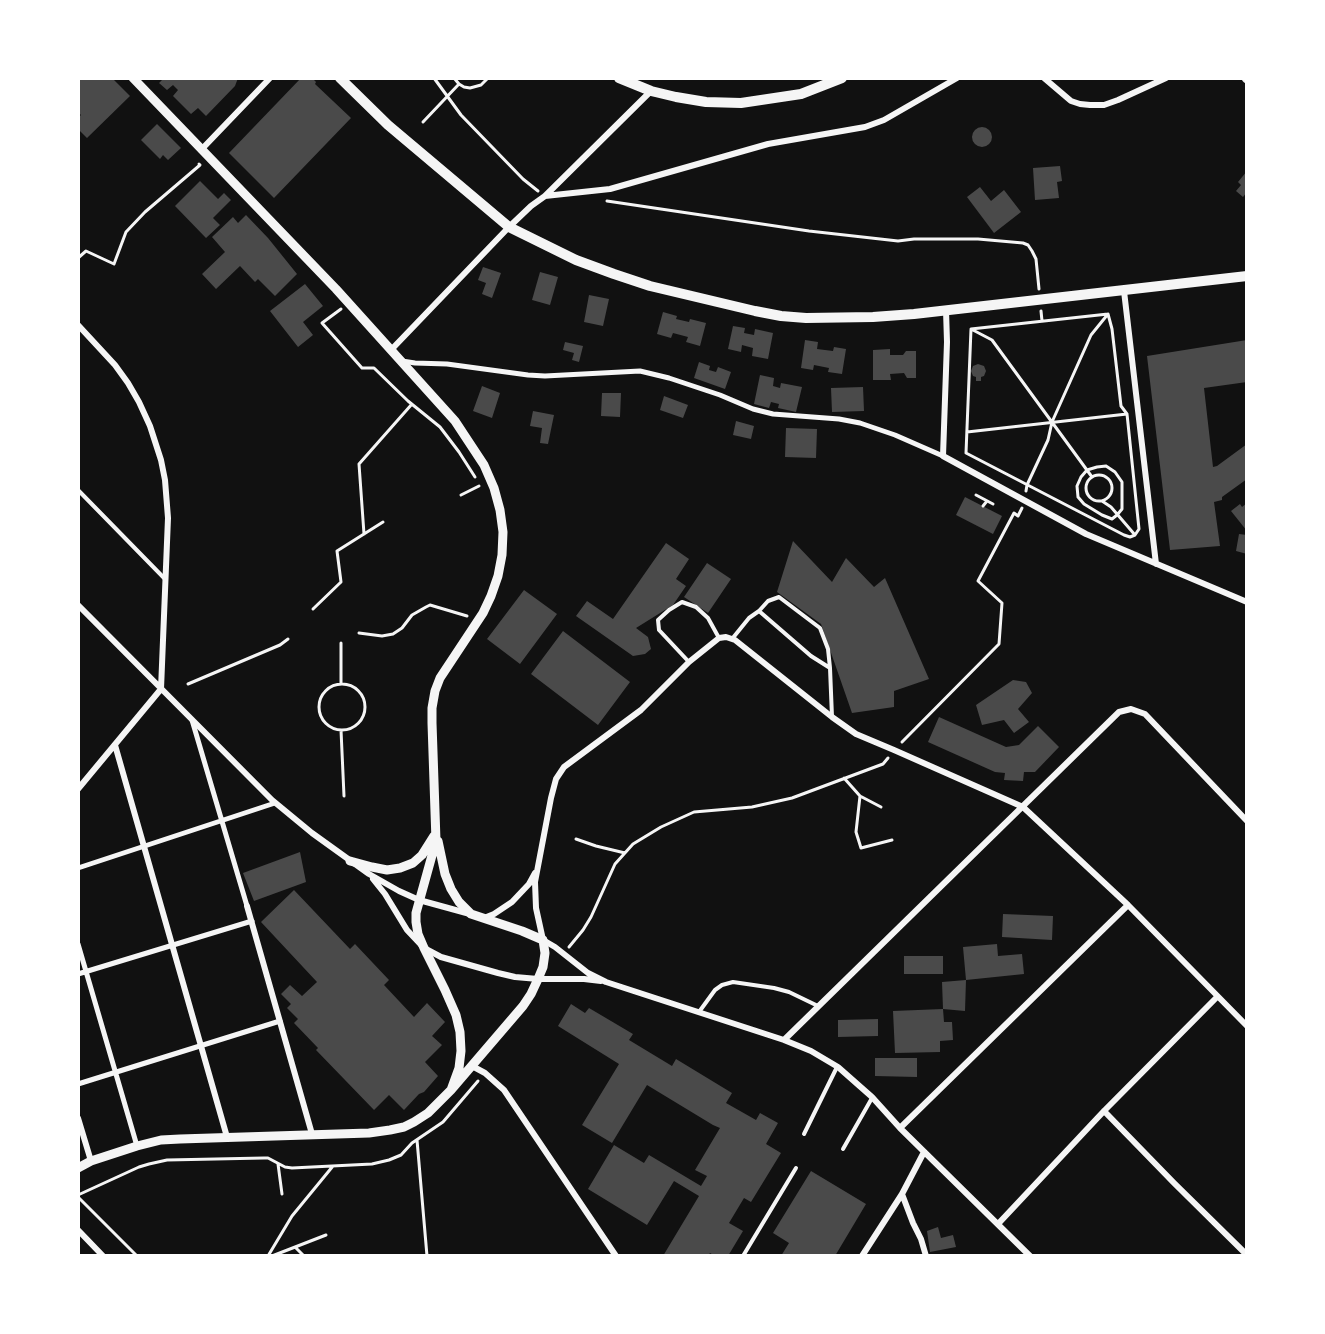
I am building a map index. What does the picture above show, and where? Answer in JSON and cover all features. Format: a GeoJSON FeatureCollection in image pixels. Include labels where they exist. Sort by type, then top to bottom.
{"type":"FeatureCollection","features":[{"type":"Feature","properties":{"kind":"main road"},"geometry":{"type":"LineString","coordinates":[[133,78],[348,303],[455,421],[484,465],[494,488],[503,532],[498,576],[483,613],[440,678],[435,691],[432,723],[436,831],[434,850],[416,912],[418,934],[446,990],[460,1032],[459,1068],[451,1090]]}},
{"type":"Feature","properties":{"kind":"main road"},"geometry":{"type":"LineString","coordinates":[[340,78],[388,125],[509,227],[576,260],[641,283],[781,316],[843,318],[914,314],[1247,276]]}},
{"type":"Feature","properties":{"kind":"main road"},"geometry":{"type":"LineString","coordinates":[[619,78],[651,91],[706,102],[741,103],[801,94],[842,78]]}},
{"type":"Feature","properties":{"kind":"main road"},"geometry":{"type":"LineString","coordinates":[[350,861],[387,870],[400,868],[413,863],[422,855],[430,845],[436,831]]}},
{"type":"Feature","properties":{"kind":"main road"},"geometry":{"type":"LineString","coordinates":[[78,1168],[91,1161],[161,1140],[390,1130],[404,1127],[428,1113],[451,1090],[523,1006],[543,967],[545,953],[543,940],[471,914],[459,902],[445,874],[436,831]]}},
{"type":"Feature","properties":{"kind":"street"},"geometry":{"type":"LineString","coordinates":[[201,150],[270,78]]}},
{"type":"Feature","properties":{"kind":"street"},"geometry":{"type":"LineString","coordinates":[[545,196],[610,189],[759,146],[865,127],[884,120],[957,78]]}},
{"type":"Feature","properties":{"kind":"street"},"geometry":{"type":"LineString","coordinates":[[1044,78],[1071,101],[1080,104],[1104,105],[1166,78]]}},
{"type":"Feature","properties":{"kind":"street"},"geometry":{"type":"LineString","coordinates":[[391,350],[509,227],[545,196],[651,91]]}},
{"type":"Feature","properties":{"kind":"street"},"geometry":{"type":"LineString","coordinates":[[1124,291],[1156,564]]}},
{"type":"Feature","properties":{"kind":"street"},"geometry":{"type":"LineString","coordinates":[[943,456],[946,310]]}},
{"type":"Feature","properties":{"kind":"street"},"geometry":{"type":"LineString","coordinates":[[78,325],[115,364],[139,402],[156,444],[165,480],[168,518],[161,689],[78,789]]}},
{"type":"Feature","properties":{"kind":"street"},"geometry":{"type":"LineString","coordinates":[[401,361],[536,375],[640,371],[773,414],[839,419],[860,423],[943,456],[1086,534],[1247,602]]}},
{"type":"Feature","properties":{"kind":"street"},"geometry":{"type":"LineString","coordinates":[[78,605],[275,803],[312,833],[369,874],[399,891],[419,900],[471,914]]}},
{"type":"Feature","properties":{"kind":"street"},"geometry":{"type":"LineString","coordinates":[[1030,1256],[900,1128],[872,1097],[838,1066],[811,1050],[784,1040],[606,982],[588,973],[543,940],[536,908],[535,882],[551,798],[556,779],[564,767],[640,710],[689,662],[719,638],[726,637],[735,640],[856,734],[1023,807],[1128,905],[1247,1026]]}},
{"type":"Feature","properties":{"kind":"street"},"geometry":{"type":"LineString","coordinates":[[784,1040],[1119,712],[1131,709],[1145,714],[1247,821]]}},
{"type":"Feature","properties":{"kind":"street"},"geometry":{"type":"LineString","coordinates":[[192,720],[312,1134]]}},
{"type":"Feature","properties":{"kind":"street"},"geometry":{"type":"LineString","coordinates":[[115,746],[227,1137]]}},
{"type":"Feature","properties":{"kind":"street"},"geometry":{"type":"LineString","coordinates":[[78,868],[275,803]]}},
{"type":"Feature","properties":{"kind":"street"},"geometry":{"type":"LineString","coordinates":[[484,918],[504,909],[512,902],[537,870]]}},
{"type":"Feature","properties":{"kind":"street"},"geometry":{"type":"LineString","coordinates":[[369,874],[385,894],[407,930],[424,948],[441,957],[515,977],[569,978],[606,982]]}},
{"type":"Feature","properties":{"kind":"street"},"geometry":{"type":"LineString","coordinates":[[900,1128],[1128,905]]}},
{"type":"Feature","properties":{"kind":"street"},"geometry":{"type":"LineString","coordinates":[[78,974],[252,921]]}},
{"type":"Feature","properties":{"kind":"street"},"geometry":{"type":"LineString","coordinates":[[78,944],[137,1146]]}},
{"type":"Feature","properties":{"kind":"street"},"geometry":{"type":"LineString","coordinates":[[998,1224],[1104,1111],[1217,997]]}},
{"type":"Feature","properties":{"kind":"street"},"geometry":{"type":"LineString","coordinates":[[78,1084],[280,1021]]}},
{"type":"Feature","properties":{"kind":"street"},"geometry":{"type":"LineString","coordinates":[[472,1066],[485,1073],[504,1090],[616,1256]]}},
{"type":"Feature","properties":{"kind":"street"},"geometry":{"type":"LineString","coordinates":[[1104,1111],[1180,1190],[1247,1254]]}},
{"type":"Feature","properties":{"kind":"street"},"geometry":{"type":"LineString","coordinates":[[78,1118],[91,1161]]}},
{"type":"Feature","properties":{"kind":"street"},"geometry":{"type":"LineString","coordinates":[[862,1256],[902,1194],[924,1152]]}},
{"type":"Feature","properties":{"kind":"street"},"geometry":{"type":"LineString","coordinates":[[902,1194],[926,1256]]}},
{"type":"Feature","properties":{"kind":"street"},"geometry":{"type":"LineString","coordinates":[[78,1230],[103,1256]]}},
{"type":"Feature","properties":{"kind":"lane"},"geometry":{"type":"LineString","coordinates":[[78,490],[166,579]]}},
{"type":"Feature","properties":{"kind":"lane"},"geometry":{"type":"LineString","coordinates":[[732,639],[749,618],[768,601],[779,597],[820,628],[828,649],[832,717]]}},
{"type":"Feature","properties":{"kind":"lane"},"geometry":{"type":"LineString","coordinates":[[689,662],[659,630],[658,620],[669,610],[682,602],[696,607],[708,618],[719,638]]}},
{"type":"Feature","properties":{"kind":"lane"},"geometry":{"type":"LineString","coordinates":[[759,611],[811,656],[830,668]]}},
{"type":"Feature","properties":{"kind":"lane"},"geometry":{"type":"LineString","coordinates":[[699,1012],[715,990],[733,982],[789,992],[818,1007]]}},
{"type":"Feature","properties":{"kind":"lane"},"geometry":{"type":"LineString","coordinates":[[804,1134],[838,1066]]}},
{"type":"Feature","properties":{"kind":"lane"},"geometry":{"type":"LineString","coordinates":[[843,1149],[872,1097]]}},
{"type":"Feature","properties":{"kind":"lane"},"geometry":{"type":"LineString","coordinates":[[743,1256],[796,1168]]}},
{"type":"Feature","properties":{"kind":"path"},"geometry":{"type":"LineString","coordinates":[[434,78],[461,115],[523,179],[545,196]]}},
{"type":"Feature","properties":{"kind":"path"},"geometry":{"type":"LineString","coordinates":[[454,78],[464,87],[476,88],[488,78]]}},
{"type":"Feature","properties":{"kind":"path"},"geometry":{"type":"LineString","coordinates":[[423,122],[459,84]]}},
{"type":"Feature","properties":{"kind":"path"},"geometry":{"type":"LineString","coordinates":[[78,258],[86,251],[114,264],[126,232],[145,212],[200,165]]}},
{"type":"Feature","properties":{"kind":"path"},"geometry":{"type":"LineString","coordinates":[[606,200],[809,231],[898,241],[978,239],[1023,243],[1028,245],[1036,259],[1042,321]]}},
{"type":"Feature","properties":{"kind":"path"},"geometry":{"type":"LineString","coordinates":[[348,303],[322,323],[362,368],[374,368],[440,428],[459,452],[479,486],[461,495]]}},
{"type":"Feature","properties":{"kind":"path"},"geometry":{"type":"LineString","coordinates":[[971,329],[1108,314]]}},
{"type":"Feature","properties":{"kind":"path"},"geometry":{"type":"LineString","coordinates":[[971,329],[966,453],[1130,537],[1135,535],[1139,529],[1126,414],[1120,406],[1112,329],[1108,314]]}},
{"type":"Feature","properties":{"kind":"path"},"geometry":{"type":"LineString","coordinates":[[563,954],[591,917],[615,864],[633,844],[694,812],[752,807],[792,798],[883,764],[894,750],[999,644],[1002,603],[978,580],[1014,513],[1018,516],[1026,501],[1027,484],[1048,440],[1052,422],[1091,335],[1108,314]]}},
{"type":"Feature","properties":{"kind":"path"},"geometry":{"type":"LineString","coordinates":[[971,329],[992,340],[1092,477]]}},
{"type":"Feature","properties":{"kind":"path"},"geometry":{"type":"LineString","coordinates":[[364,534],[359,464],[412,404]]}},
{"type":"Feature","properties":{"kind":"path"},"geometry":{"type":"LineString","coordinates":[[967,432],[1126,414]]}},
{"type":"Feature","properties":{"kind":"path"},"geometry":{"type":"LineString","coordinates":[[1096,466],[1107,466],[1122,482],[1122,509],[1112,519],[1088,507],[1078,497],[1077,486],[1087,470],[1096,466]]}},
{"type":"Feature","properties":{"kind":"path"},"geometry":{"type":"LineString","coordinates":[[1102,501],[1112,493],[1112,485],[1108,478],[1100,475],[1092,477],[1087,484],[1087,493],[1093,500],[1102,501],[1111,507],[1135,535]]}},
{"type":"Feature","properties":{"kind":"path"},"geometry":{"type":"LineString","coordinates":[[976,495],[993,504]]}},
{"type":"Feature","properties":{"kind":"path"},"geometry":{"type":"LineString","coordinates":[[983,506],[987,501]]}},
{"type":"Feature","properties":{"kind":"path"},"geometry":{"type":"LineString","coordinates":[[1098,522],[1102,515]]}},
{"type":"Feature","properties":{"kind":"path"},"geometry":{"type":"LineString","coordinates":[[313,609],[341,582],[337,551],[383,522]]}},
{"type":"Feature","properties":{"kind":"path"},"geometry":{"type":"LineString","coordinates":[[360,633],[388,636],[402,628],[417,612],[430,605],[467,616]]}},
{"type":"Feature","properties":{"kind":"path"},"geometry":{"type":"LineString","coordinates":[[188,684],[280,645],[288,639]]}},
{"type":"Feature","properties":{"kind":"path"},"geometry":{"type":"LineString","coordinates":[[341,643],[341,684]]}},
{"type":"Feature","properties":{"kind":"path"},"geometry":{"type":"LineString","coordinates":[[341,684],[349,684],[356,688],[365,700],[365,715],[361,722],[348,730],[333,728],[327,724],[320,711],[322,696],[327,689],[341,684]]}},
{"type":"Feature","properties":{"kind":"path"},"geometry":{"type":"LineString","coordinates":[[341,730],[344,796]]}},
{"type":"Feature","properties":{"kind":"path"},"geometry":{"type":"LineString","coordinates":[[844,778],[860,796],[881,807]]}},
{"type":"Feature","properties":{"kind":"path"},"geometry":{"type":"LineString","coordinates":[[860,796],[856,832],[861,848],[892,840]]}},
{"type":"Feature","properties":{"kind":"path"},"geometry":{"type":"LineString","coordinates":[[576,839],[625,853]]}},
{"type":"Feature","properties":{"kind":"path"},"geometry":{"type":"LineString","coordinates":[[137,1256],[78,1196],[139,1167],[167,1160],[268,1158],[288,1168],[372,1164],[389,1160],[401,1155],[409,1146],[443,1122],[485,1073]]}},
{"type":"Feature","properties":{"kind":"path"},"geometry":{"type":"LineString","coordinates":[[417,1140],[427,1256]]}},
{"type":"Feature","properties":{"kind":"path"},"geometry":{"type":"LineString","coordinates":[[278,1164],[282,1194]]}},
{"type":"Feature","properties":{"kind":"path"},"geometry":{"type":"LineString","coordinates":[[270,1256],[292,1216],[333,1166]]}},
{"type":"Feature","properties":{"kind":"path"},"geometry":{"type":"LineString","coordinates":[[270,1256],[326,1235]]}},
{"type":"Feature","properties":{"kind":"path"},"geometry":{"type":"LineString","coordinates":[[295,1247],[304,1256]]}},
{"type":"Feature","properties":{"kind":"building"},"geometry":{"type":"Polygon","coordinates":[[[78,78],[112,78],[130,96],[87,138],[78,129],[78,118],[81,115],[78,112],[78,78]]]}},
{"type":"Feature","properties":{"kind":"building"},"geometry":{"type":"Polygon","coordinates":[[[160,78],[238,78],[235,86],[206,116],[198,108],[191,114],[173,96],[178,90],[173,85],[167,90],[159,83],[162,80],[160,78]]]}},
{"type":"Feature","properties":{"kind":"building"},"geometry":{"type":"Polygon","coordinates":[[[301,78],[312,78],[315,84],[351,118],[274,198],[229,153],[301,78]]]}},
{"type":"Feature","properties":{"kind":"building"},"geometry":{"type":"Polygon","coordinates":[[[157,124],[181,148],[168,160],[163,155],[160,159],[141,140],[157,124]]]}},
{"type":"Feature","properties":{"kind":"building"},"geometry":{"type":"Polygon","coordinates":[[[978,127],[986,127],[992,133],[992,141],[986,147],[978,147],[972,141],[972,133],[978,127]]]}},
{"type":"Feature","properties":{"kind":"building"},"geometry":{"type":"Polygon","coordinates":[[[1060,166],[1062,181],[1057,182],[1059,198],[1035,200],[1033,168],[1060,166]]]}},
{"type":"Feature","properties":{"kind":"building"},"geometry":{"type":"Polygon","coordinates":[[[1247,171],[1247,192],[1243,197],[1236,191],[1241,185],[1238,182],[1247,171]]]}},
{"type":"Feature","properties":{"kind":"building"},"geometry":{"type":"Polygon","coordinates":[[[200,181],[218,199],[224,193],[231,200],[213,218],[220,225],[206,238],[175,206],[200,181]]]}},
{"type":"Feature","properties":{"kind":"building"},"geometry":{"type":"Polygon","coordinates":[[[980,187],[991,201],[1004,190],[1021,212],[994,233],[967,197],[980,187]]]}},
{"type":"Feature","properties":{"kind":"building"},"geometry":{"type":"Polygon","coordinates":[[[246,215],[297,274],[275,296],[258,279],[255,282],[240,266],[216,289],[202,274],[225,252],[212,237],[233,217],[238,223],[246,215]]]}},
{"type":"Feature","properties":{"kind":"building"},"geometry":{"type":"Polygon","coordinates":[[[483,267],[501,273],[492,298],[482,294],[486,283],[478,280],[483,267]]]}},
{"type":"Feature","properties":{"kind":"building"},"geometry":{"type":"Polygon","coordinates":[[[540,272],[558,277],[550,305],[532,300],[540,272]]]}},
{"type":"Feature","properties":{"kind":"building"},"geometry":{"type":"Polygon","coordinates":[[[305,284],[323,306],[303,322],[313,335],[298,347],[270,311],[305,284]]]}},
{"type":"Feature","properties":{"kind":"building"},"geometry":{"type":"Polygon","coordinates":[[[589,295],[609,299],[603,326],[584,322],[589,295]]]}},
{"type":"Feature","properties":{"kind":"building"},"geometry":{"type":"Polygon","coordinates":[[[663,312],[677,316],[676,319],[689,322],[690,319],[706,323],[700,346],[686,342],[688,337],[673,333],[671,338],[657,334],[663,312]]]}},
{"type":"Feature","properties":{"kind":"building"},"geometry":{"type":"Polygon","coordinates":[[[733,326],[745,328],[744,333],[754,335],[755,329],[773,333],[768,359],[752,356],[753,348],[742,345],[741,352],[728,349],[733,326]]]}},
{"type":"Feature","properties":{"kind":"building"},"geometry":{"type":"Polygon","coordinates":[[[805,340],[818,342],[817,349],[833,351],[834,347],[846,349],[842,374],[828,372],[829,368],[814,365],[813,370],[801,368],[805,340]]]}},
{"type":"Feature","properties":{"kind":"building"},"geometry":{"type":"Polygon","coordinates":[[[1247,340],[1247,382],[1204,388],[1213,467],[1247,444],[1247,479],[1222,497],[1222,500],[1214,502],[1220,546],[1170,550],[1147,356],[1247,340]]]}},
{"type":"Feature","properties":{"kind":"building"},"geometry":{"type":"Polygon","coordinates":[[[565,342],[583,346],[579,362],[572,360],[574,353],[563,350],[565,342]]]}},
{"type":"Feature","properties":{"kind":"building"},"geometry":{"type":"Polygon","coordinates":[[[890,349],[890,355],[903,355],[906,351],[916,351],[916,378],[907,378],[904,373],[890,374],[891,380],[873,380],[873,350],[890,349]]]}},
{"type":"Feature","properties":{"kind":"building"},"geometry":{"type":"Polygon","coordinates":[[[699,362],[710,366],[709,370],[716,372],[718,367],[731,372],[725,389],[694,378],[699,362]]]}},
{"type":"Feature","properties":{"kind":"building"},"geometry":{"type":"Polygon","coordinates":[[[978,364],[984,366],[986,371],[981,381],[976,381],[971,371],[973,366],[978,364]]]}},
{"type":"Feature","properties":{"kind":"building"},"geometry":{"type":"Polygon","coordinates":[[[760,375],[774,378],[773,386],[780,388],[781,383],[802,387],[796,412],[778,408],[779,404],[771,402],[769,408],[754,404],[760,375]]]}},
{"type":"Feature","properties":{"kind":"building"},"geometry":{"type":"Polygon","coordinates":[[[482,386],[500,393],[492,418],[473,411],[482,386]]]}},
{"type":"Feature","properties":{"kind":"building"},"geometry":{"type":"Polygon","coordinates":[[[863,387],[864,411],[832,412],[831,388],[863,387]]]}},
{"type":"Feature","properties":{"kind":"building"},"geometry":{"type":"Polygon","coordinates":[[[602,393],[621,393],[620,417],[601,416],[602,393]]]}},
{"type":"Feature","properties":{"kind":"building"},"geometry":{"type":"Polygon","coordinates":[[[664,396],[688,405],[683,418],[660,410],[664,396]]]}},
{"type":"Feature","properties":{"kind":"building"},"geometry":{"type":"Polygon","coordinates":[[[533,411],[554,415],[548,444],[540,443],[542,428],[530,426],[533,411]]]}},
{"type":"Feature","properties":{"kind":"building"},"geometry":{"type":"Polygon","coordinates":[[[736,421],[754,426],[751,439],[733,435],[736,421]]]}},
{"type":"Feature","properties":{"kind":"building"},"geometry":{"type":"Polygon","coordinates":[[[786,428],[817,429],[816,458],[785,457],[786,428]]]}},
{"type":"Feature","properties":{"kind":"building"},"geometry":{"type":"Polygon","coordinates":[[[965,497],[1002,516],[993,534],[956,515],[965,497]]]}},
{"type":"Feature","properties":{"kind":"building"},"geometry":{"type":"Polygon","coordinates":[[[1247,503],[1247,531],[1231,511],[1240,504],[1242,507],[1247,503]]]}},
{"type":"Feature","properties":{"kind":"building"},"geometry":{"type":"Polygon","coordinates":[[[1239,534],[1247,535],[1247,554],[1236,551],[1239,534]]]}},
{"type":"Feature","properties":{"kind":"building"},"geometry":{"type":"Polygon","coordinates":[[[793,541],[832,582],[846,558],[874,587],[885,578],[929,679],[894,691],[894,707],[852,713],[821,624],[777,592],[793,541]]]}},
{"type":"Feature","properties":{"kind":"building"},"geometry":{"type":"Polygon","coordinates":[[[666,543],[689,559],[676,579],[686,586],[673,605],[636,628],[648,637],[651,649],[645,654],[633,656],[576,616],[587,601],[613,619],[666,543]]]}},
{"type":"Feature","properties":{"kind":"building"},"geometry":{"type":"Polygon","coordinates":[[[707,563],[731,579],[708,613],[684,597],[707,563]]]}},
{"type":"Feature","properties":{"kind":"building"},"geometry":{"type":"Polygon","coordinates":[[[524,590],[557,614],[520,664],[487,639],[524,590]]]}},
{"type":"Feature","properties":{"kind":"building"},"geometry":{"type":"Polygon","coordinates":[[[563,631],[630,682],[598,725],[531,674],[563,631]]]}},
{"type":"Feature","properties":{"kind":"building"},"geometry":{"type":"Polygon","coordinates":[[[1013,680],[1026,682],[1032,693],[1018,709],[1029,722],[1014,733],[1004,720],[982,725],[976,705],[1013,680]]]}},
{"type":"Feature","properties":{"kind":"building"},"geometry":{"type":"Polygon","coordinates":[[[939,717],[1006,747],[1019,745],[1038,726],[1059,747],[1035,772],[1024,772],[1023,781],[1004,780],[1005,773],[995,772],[928,742],[939,717]]]}},
{"type":"Feature","properties":{"kind":"building"},"geometry":{"type":"Polygon","coordinates":[[[300,852],[306,882],[254,901],[243,873],[300,852]]]}},
{"type":"Feature","properties":{"kind":"building"},"geometry":{"type":"Polygon","coordinates":[[[294,890],[350,949],[355,944],[389,980],[384,985],[414,1017],[427,1003],[445,1022],[432,1036],[442,1045],[425,1062],[438,1076],[404,1110],[389,1095],[374,1110],[316,1050],[318,1048],[294,1023],[298,1019],[287,1008],[291,1004],[281,994],[290,985],[302,996],[317,982],[261,922],[294,890]]]}},
{"type":"Feature","properties":{"kind":"building"},"geometry":{"type":"Polygon","coordinates":[[[1003,914],[1053,916],[1052,940],[1002,937],[1003,914]]]}},
{"type":"Feature","properties":{"kind":"building"},"geometry":{"type":"Polygon","coordinates":[[[997,944],[998,956],[1022,954],[1024,974],[966,980],[963,947],[997,944]]]}},
{"type":"Feature","properties":{"kind":"building"},"geometry":{"type":"Polygon","coordinates":[[[904,956],[943,956],[943,974],[904,974],[904,956]]]}},
{"type":"Feature","properties":{"kind":"building"},"geometry":{"type":"Polygon","coordinates":[[[966,980],[965,1011],[943,1009],[942,982],[966,980]]]}},
{"type":"Feature","properties":{"kind":"building"},"geometry":{"type":"Polygon","coordinates":[[[571,1004],[585,1013],[589,1008],[633,1034],[629,1040],[672,1066],[676,1059],[732,1093],[726,1103],[756,1120],[760,1113],[778,1123],[766,1144],[781,1153],[751,1202],[744,1198],[729,1223],[743,1231],[728,1256],[715,1256],[710,1253],[708,1256],[663,1256],[699,1196],[674,1181],[647,1225],[588,1189],[614,1145],[644,1163],[649,1155],[701,1186],[707,1176],[695,1170],[720,1128],[647,1085],[612,1143],[582,1125],[619,1064],[558,1026],[571,1004]]]}},
{"type":"Feature","properties":{"kind":"building"},"geometry":{"type":"Polygon","coordinates":[[[943,1009],[944,1022],[952,1022],[953,1040],[940,1041],[940,1052],[895,1053],[893,1011],[943,1009]]]}},
{"type":"Feature","properties":{"kind":"building"},"geometry":{"type":"Polygon","coordinates":[[[878,1019],[878,1036],[838,1037],[838,1020],[878,1019]]]}},
{"type":"Feature","properties":{"kind":"building"},"geometry":{"type":"Polygon","coordinates":[[[875,1058],[917,1058],[917,1077],[875,1076],[875,1058]]]}},
{"type":"Feature","properties":{"kind":"building"},"geometry":{"type":"Polygon","coordinates":[[[811,1171],[866,1204],[835,1256],[781,1256],[789,1243],[773,1233],[811,1171]]]}},
{"type":"Feature","properties":{"kind":"building"},"geometry":{"type":"Polygon","coordinates":[[[938,1227],[941,1238],[953,1235],[956,1247],[930,1252],[927,1231],[938,1227]]]}}]}
